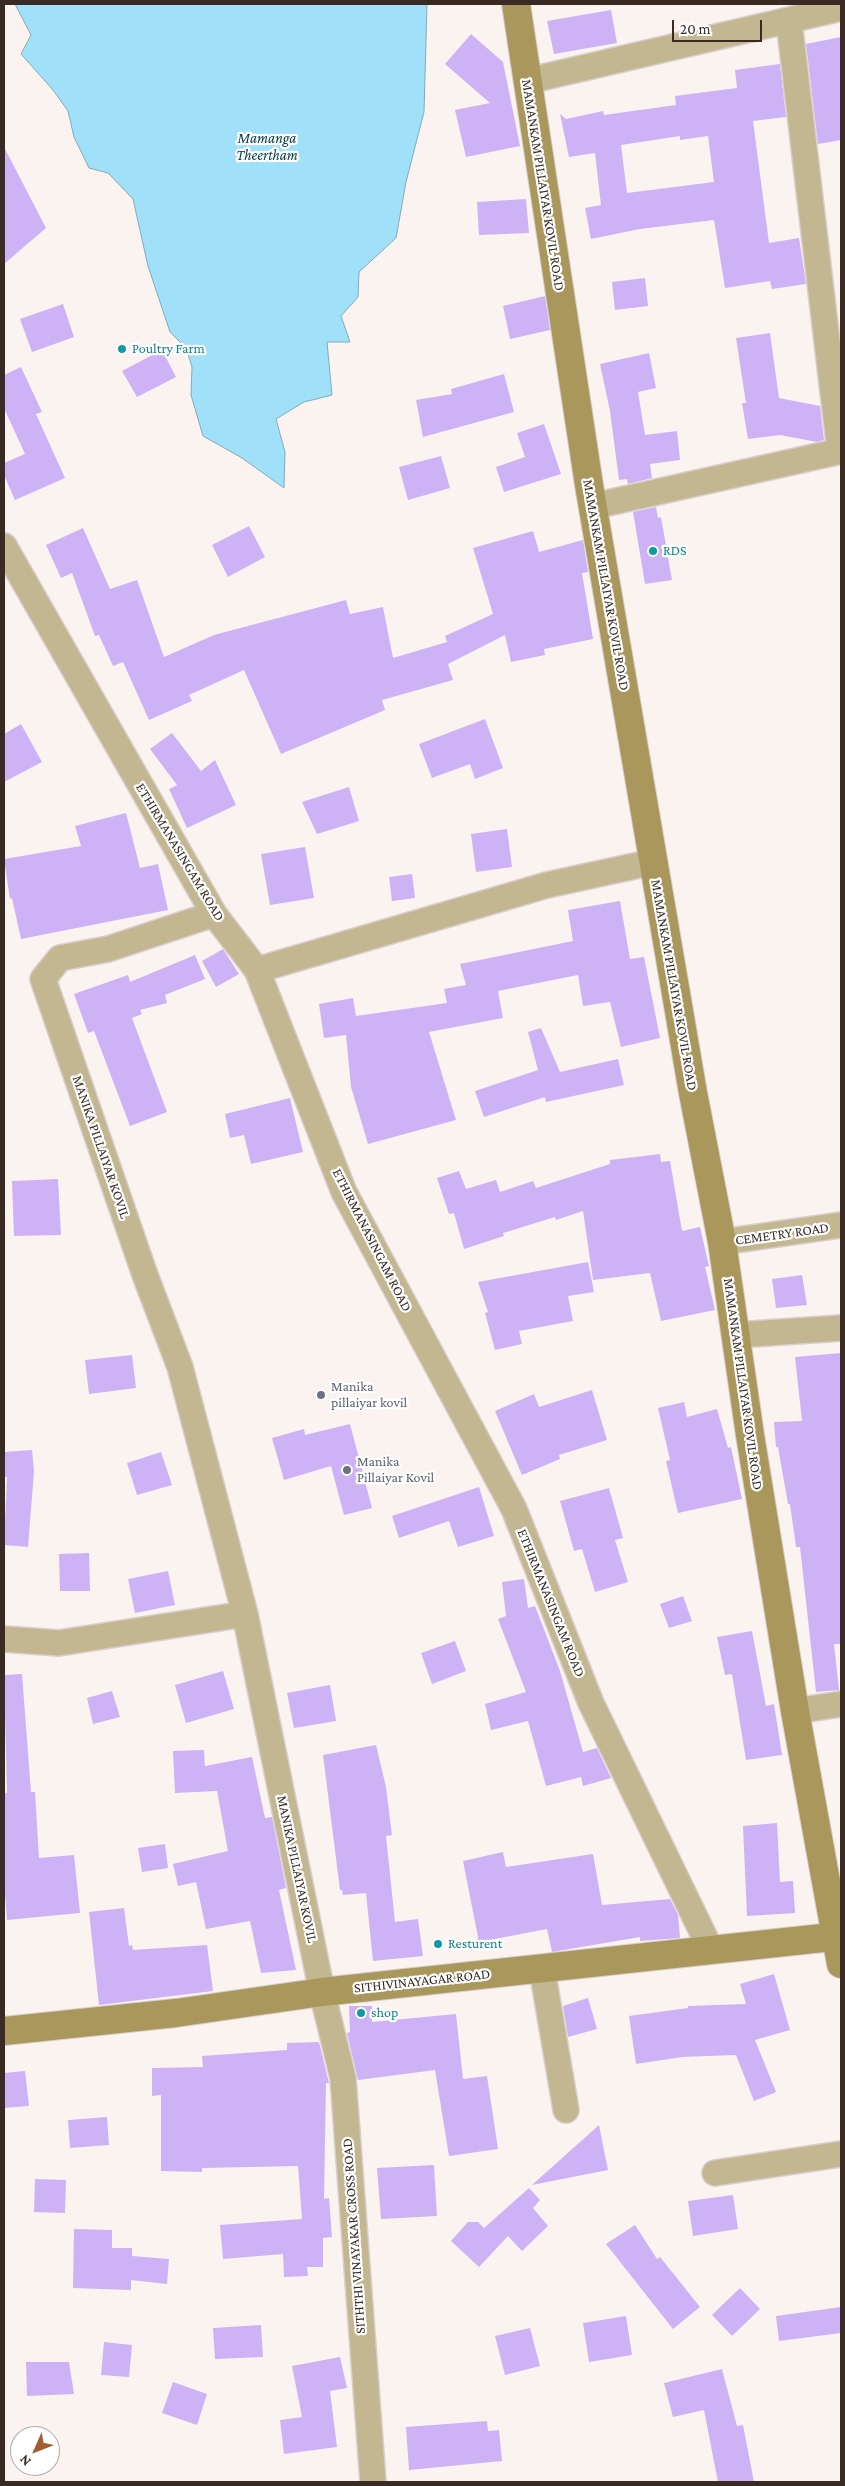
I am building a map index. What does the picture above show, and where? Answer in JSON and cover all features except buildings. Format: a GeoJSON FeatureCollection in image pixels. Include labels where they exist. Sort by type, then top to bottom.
{"type":"FeatureCollection","features":[{"type":"Feature","properties":{"kind":"main road","name":"MAMANKAM PILLAIYAR KOVIL ROAD"},"geometry":{"type":"LineString","coordinates":[[516,4],[594,506],[653,862],[722,1242],[750,1435],[795,1711],[839,1936],[841,1964]]}},
{"type":"Feature","properties":{"kind":"main road","name":"SITHIVINAYAGAR ROAD"},"geometry":{"type":"LineString","coordinates":[[4,2031],[176,2013],[322,1992],[839,1936]]}},
{"type":"Feature","properties":{"kind":"street"},"geometry":{"type":"LineString","coordinates":[[527,81],[781,16],[841,8]]}},
{"type":"Feature","properties":{"kind":"street"},"geometry":{"type":"LineString","coordinates":[[594,506],[841,451],[781,16]]}},
{"type":"Feature","properties":{"kind":"street","name":"ETHIRMANASINGAM ROAD"},"geometry":{"type":"LineString","coordinates":[[4,546],[214,914],[257,970],[344,1192],[514,1509],[591,1703],[711,1950]]}},
{"type":"Feature","properties":{"kind":"street"},"geometry":{"type":"LineString","coordinates":[[257,970],[547,885],[653,862]]}},
{"type":"Feature","properties":{"kind":"street","name":"MANIKA PILLAIYAR KOVIL"},"geometry":{"type":"LineString","coordinates":[[214,914],[108,949],[60,958],[43,979],[145,1275],[180,1367],[245,1614],[322,1992]]}},
{"type":"Feature","properties":{"kind":"street","name":"CEMETRY ROAD"},"geometry":{"type":"LineString","coordinates":[[722,1242],[841,1225]]}},
{"type":"Feature","properties":{"kind":"street"},"geometry":{"type":"LineString","coordinates":[[737,1335],[841,1328]]}},
{"type":"Feature","properties":{"kind":"street"},"geometry":{"type":"LineString","coordinates":[[4,1639],[59,1643],[245,1614]]}},
{"type":"Feature","properties":{"kind":"street"},"geometry":{"type":"LineString","coordinates":[[795,1711],[841,1704]]}},
{"type":"Feature","properties":{"kind":"street"},"geometry":{"type":"LineString","coordinates":[[542,1969],[566,2110]]}},
{"type":"Feature","properties":{"kind":"street","name":"SITHTHI VINAYAKAR CROSS ROAD"},"geometry":{"type":"LineString","coordinates":[[322,1992],[343,2078],[373,2482]]}},
{"type":"Feature","properties":{"kind":"street"},"geometry":{"type":"LineString","coordinates":[[715,2173],[841,2154]]}},
{"type":"Feature","properties":{"kind":"water","name":"Mamanga Theertham"},"geometry":{"type":"Polygon","coordinates":[[[15,4],[427,4],[424,112],[406,182],[396,238],[359,272],[358,297],[341,316],[350,342],[327,342],[332,395],[304,402],[276,419],[285,452],[284,488],[242,458],[203,436],[191,395],[192,367],[186,348],[170,332],[148,266],[133,199],[108,173],[89,168],[74,137],[68,111],[53,90],[21,54],[31,35],[15,4]]]}},
{"type":"Feature","properties":{"kind":"place","name":"Poultry Farm"},"geometry":{"type":"Point","coordinates":[122,349]}},
{"type":"Feature","properties":{"kind":"place","name":"RDS"},"geometry":{"type":"Point","coordinates":[653,551]}},
{"type":"Feature","properties":{"kind":"place","name":"Manika pillaiyar kovil"},"geometry":{"type":"Point","coordinates":[321,1395]}},
{"type":"Feature","properties":{"kind":"place","name":"Manika Pillaiyar Kovil"},"geometry":{"type":"Point","coordinates":[347,1470]}},
{"type":"Feature","properties":{"kind":"place","name":"Resturent"},"geometry":{"type":"Point","coordinates":[438,1944]}},
{"type":"Feature","properties":{"kind":"place","name":"shop"},"geometry":{"type":"Point","coordinates":[361,2013]}}]}
